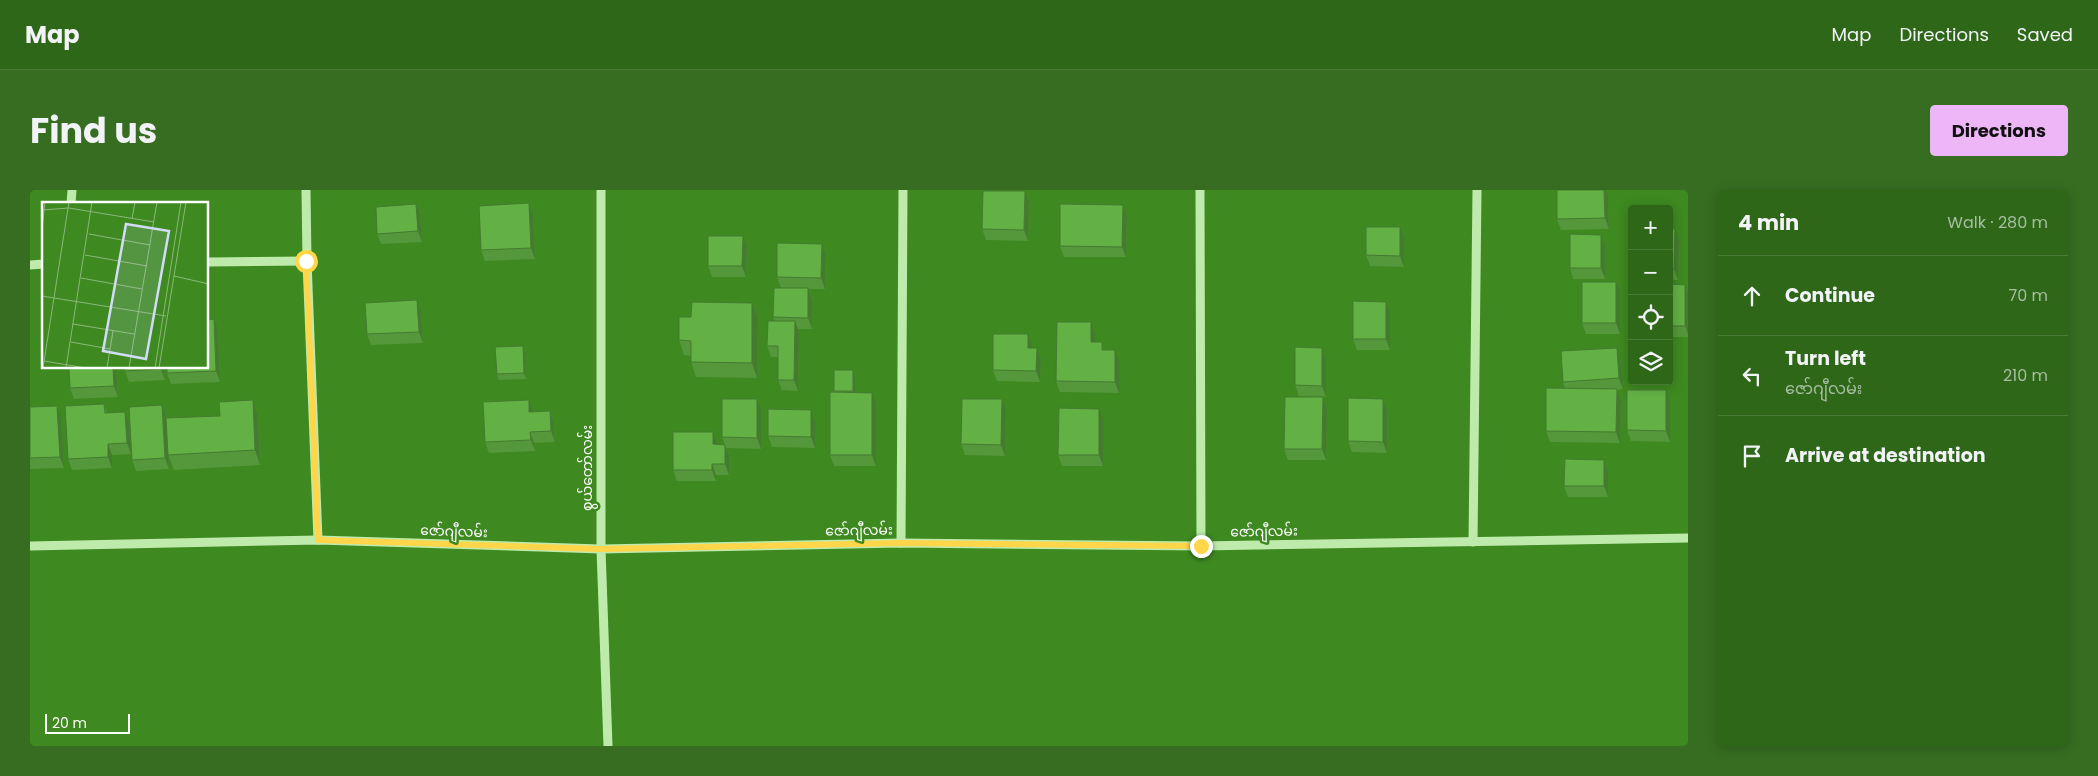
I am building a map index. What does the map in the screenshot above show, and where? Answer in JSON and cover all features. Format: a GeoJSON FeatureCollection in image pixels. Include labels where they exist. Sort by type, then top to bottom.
{"type":"FeatureCollection","features":[{"type":"Feature","properties":{"kind":"street"},"geometry":{"type":"LineString","coordinates":[[306,190],[306,261],[318,540]]}},
{"type":"Feature","properties":{"kind":"street","name":"စွယ်တော်လမ်း"},"geometry":{"type":"LineString","coordinates":[[601,190],[601,549],[608,746]]}},
{"type":"Feature","properties":{"kind":"street"},"geometry":{"type":"LineString","coordinates":[[901,543],[904,190]]}},
{"type":"Feature","properties":{"kind":"street"},"geometry":{"type":"LineString","coordinates":[[1200,190],[1201,546]]}},
{"type":"Feature","properties":{"kind":"street"},"geometry":{"type":"LineString","coordinates":[[1473,542],[1477,190]]}},
{"type":"Feature","properties":{"kind":"street"},"geometry":{"type":"LineString","coordinates":[[209,262],[306,261]]}},
{"type":"Feature","properties":{"kind":"street","name":"ဇော်ဂျီလမ်း"},"geometry":{"type":"LineString","coordinates":[[30,546],[318,540],[601,549],[901,543],[1201,546],[1688,538]]}},
{"type":"Feature","properties":{"kind":"building"},"geometry":{"type":"Polygon","coordinates":[[[1557,190],[1604,190],[1605,218],[1557,219],[1557,190]]]}},
{"type":"Feature","properties":{"kind":"building"},"geometry":{"type":"Polygon","coordinates":[[[983,191],[1025,191],[1024,230],[982,229],[983,191]]]}},
{"type":"Feature","properties":{"kind":"building"},"geometry":{"type":"Polygon","coordinates":[[[529,203],[531,248],[481,250],[479,206],[529,203]]]}},
{"type":"Feature","properties":{"kind":"building"},"geometry":{"type":"Polygon","coordinates":[[[416,204],[418,231],[377,234],[376,207],[416,204]]]}},
{"type":"Feature","properties":{"kind":"building"},"geometry":{"type":"Polygon","coordinates":[[[1060,204],[1123,205],[1122,247],[1060,246],[1060,204]]]}},
{"type":"Feature","properties":{"kind":"building"},"geometry":{"type":"Polygon","coordinates":[[[1366,227],[1400,227],[1400,256],[1366,255],[1366,227]]]}},
{"type":"Feature","properties":{"kind":"building"},"geometry":{"type":"Polygon","coordinates":[[[1673,229],[1675,229],[1674,269],[1673,229]]]}},
{"type":"Feature","properties":{"kind":"building"},"geometry":{"type":"Polygon","coordinates":[[[1570,234],[1601,235],[1601,268],[1570,268],[1570,234]]]}},
{"type":"Feature","properties":{"kind":"building"},"geometry":{"type":"Polygon","coordinates":[[[708,236],[743,236],[742,266],[708,266],[708,236]]]}},
{"type":"Feature","properties":{"kind":"building"},"geometry":{"type":"Polygon","coordinates":[[[777,243],[822,244],[821,278],[777,277],[777,243]]]}},
{"type":"Feature","properties":{"kind":"building"},"geometry":{"type":"Polygon","coordinates":[[[1582,282],[1616,282],[1616,323],[1582,323],[1582,282]]]}},
{"type":"Feature","properties":{"kind":"building"},"geometry":{"type":"Polygon","coordinates":[[[1673,284],[1685,285],[1685,326],[1673,326],[1673,284]]]}},
{"type":"Feature","properties":{"kind":"building"},"geometry":{"type":"Polygon","coordinates":[[[774,288],[808,288],[808,318],[773,317],[774,288]]]}},
{"type":"Feature","properties":{"kind":"building"},"geometry":{"type":"Polygon","coordinates":[[[417,300],[419,332],[367,334],[365,303],[417,300]]]}},
{"type":"Feature","properties":{"kind":"building"},"geometry":{"type":"Polygon","coordinates":[[[1353,301],[1386,302],[1386,339],[1353,339],[1353,301]]]}},
{"type":"Feature","properties":{"kind":"building"},"geometry":{"type":"Polygon","coordinates":[[[692,302],[752,303],[752,363],[691,362],[691,341],[679,340],[679,317],[691,317],[692,302]]]}},
{"type":"Feature","properties":{"kind":"building"},"geometry":{"type":"Polygon","coordinates":[[[214,319],[216,371],[167,373],[167,369],[209,369],[209,320],[214,319]]]}},
{"type":"Feature","properties":{"kind":"building"},"geometry":{"type":"Polygon","coordinates":[[[768,321],[795,321],[794,380],[778,380],[778,346],[767,346],[768,321]]]}},
{"type":"Feature","properties":{"kind":"building"},"geometry":{"type":"Polygon","coordinates":[[[1057,322],[1091,322],[1091,342],[1102,342],[1102,350],[1115,350],[1115,382],[1056,381],[1057,322]]]}},
{"type":"Feature","properties":{"kind":"building"},"geometry":{"type":"Polygon","coordinates":[[[993,334],[1028,334],[1028,348],[1037,348],[1036,371],[993,370],[993,334]]]}},
{"type":"Feature","properties":{"kind":"building"},"geometry":{"type":"Polygon","coordinates":[[[523,346],[524,373],[497,374],[495,347],[523,346]]]}},
{"type":"Feature","properties":{"kind":"building"},"geometry":{"type":"Polygon","coordinates":[[[1295,347],[1322,348],[1322,386],[1295,385],[1295,347]]]}},
{"type":"Feature","properties":{"kind":"building"},"geometry":{"type":"Polygon","coordinates":[[[1617,348],[1619,378],[1563,382],[1561,351],[1617,348]]]}},
{"type":"Feature","properties":{"kind":"building"},"geometry":{"type":"Polygon","coordinates":[[[69,369],[113,369],[114,386],[70,388],[69,369]]]}},
{"type":"Feature","properties":{"kind":"building"},"geometry":{"type":"Polygon","coordinates":[[[125,369],[161,369],[125,371],[125,369]]]}},
{"type":"Feature","properties":{"kind":"building"},"geometry":{"type":"Polygon","coordinates":[[[834,370],[853,370],[853,391],[834,391],[834,370]]]}},
{"type":"Feature","properties":{"kind":"building"},"geometry":{"type":"Polygon","coordinates":[[[1546,388],[1617,389],[1616,432],[1546,431],[1546,388]]]}},
{"type":"Feature","properties":{"kind":"building"},"geometry":{"type":"Polygon","coordinates":[[[1627,390],[1666,390],[1666,431],[1627,430],[1627,390]]]}},
{"type":"Feature","properties":{"kind":"building"},"geometry":{"type":"Polygon","coordinates":[[[830,392],[872,393],[872,455],[830,455],[830,392]]]}},
{"type":"Feature","properties":{"kind":"building"},"geometry":{"type":"Polygon","coordinates":[[[1285,397],[1323,397],[1322,449],[1284,449],[1285,397]]]}},
{"type":"Feature","properties":{"kind":"building"},"geometry":{"type":"Polygon","coordinates":[[[1348,398],[1383,399],[1383,442],[1348,441],[1348,398]]]}},
{"type":"Feature","properties":{"kind":"building"},"geometry":{"type":"Polygon","coordinates":[[[722,399],[757,399],[757,438],[722,437],[722,399]]]}},
{"type":"Feature","properties":{"kind":"building"},"geometry":{"type":"Polygon","coordinates":[[[962,399],[1002,399],[1001,445],[961,444],[962,399]]]}},
{"type":"Feature","properties":{"kind":"building"},"geometry":{"type":"Polygon","coordinates":[[[253,400],[255,450],[168,455],[166,418],[220,416],[219,402],[253,400]]]}},
{"type":"Feature","properties":{"kind":"building"},"geometry":{"type":"Polygon","coordinates":[[[529,400],[529,412],[550,411],[551,431],[530,432],[531,440],[485,442],[483,402],[529,400]]]}},
{"type":"Feature","properties":{"kind":"building"},"geometry":{"type":"Polygon","coordinates":[[[104,404],[105,413],[125,412],[127,443],[108,444],[108,457],[68,459],[65,406],[104,404]]]}},
{"type":"Feature","properties":{"kind":"building"},"geometry":{"type":"Polygon","coordinates":[[[162,405],[165,458],[132,460],[129,407],[162,405]]]}},
{"type":"Feature","properties":{"kind":"building"},"geometry":{"type":"Polygon","coordinates":[[[57,406],[60,457],[30,458],[30,407],[57,406]]]}},
{"type":"Feature","properties":{"kind":"building"},"geometry":{"type":"Polygon","coordinates":[[[1059,408],[1099,409],[1099,455],[1058,455],[1059,408]]]}},
{"type":"Feature","properties":{"kind":"building"},"geometry":{"type":"Polygon","coordinates":[[[768,409],[811,410],[811,437],[768,436],[768,409]]]}},
{"type":"Feature","properties":{"kind":"building"},"geometry":{"type":"Polygon","coordinates":[[[673,432],[713,432],[713,444],[725,445],[725,464],[712,464],[712,470],[673,470],[673,432]]]}},
{"type":"Feature","properties":{"kind":"building"},"geometry":{"type":"Polygon","coordinates":[[[1565,459],[1604,460],[1604,486],[1564,486],[1565,459]]]}},
{"type":"Feature","properties":{"kind":"route"},"geometry":{"type":"LineString","coordinates":[[306,261],[318,540],[601,549],[901,543],[1201,546]]}}]}
